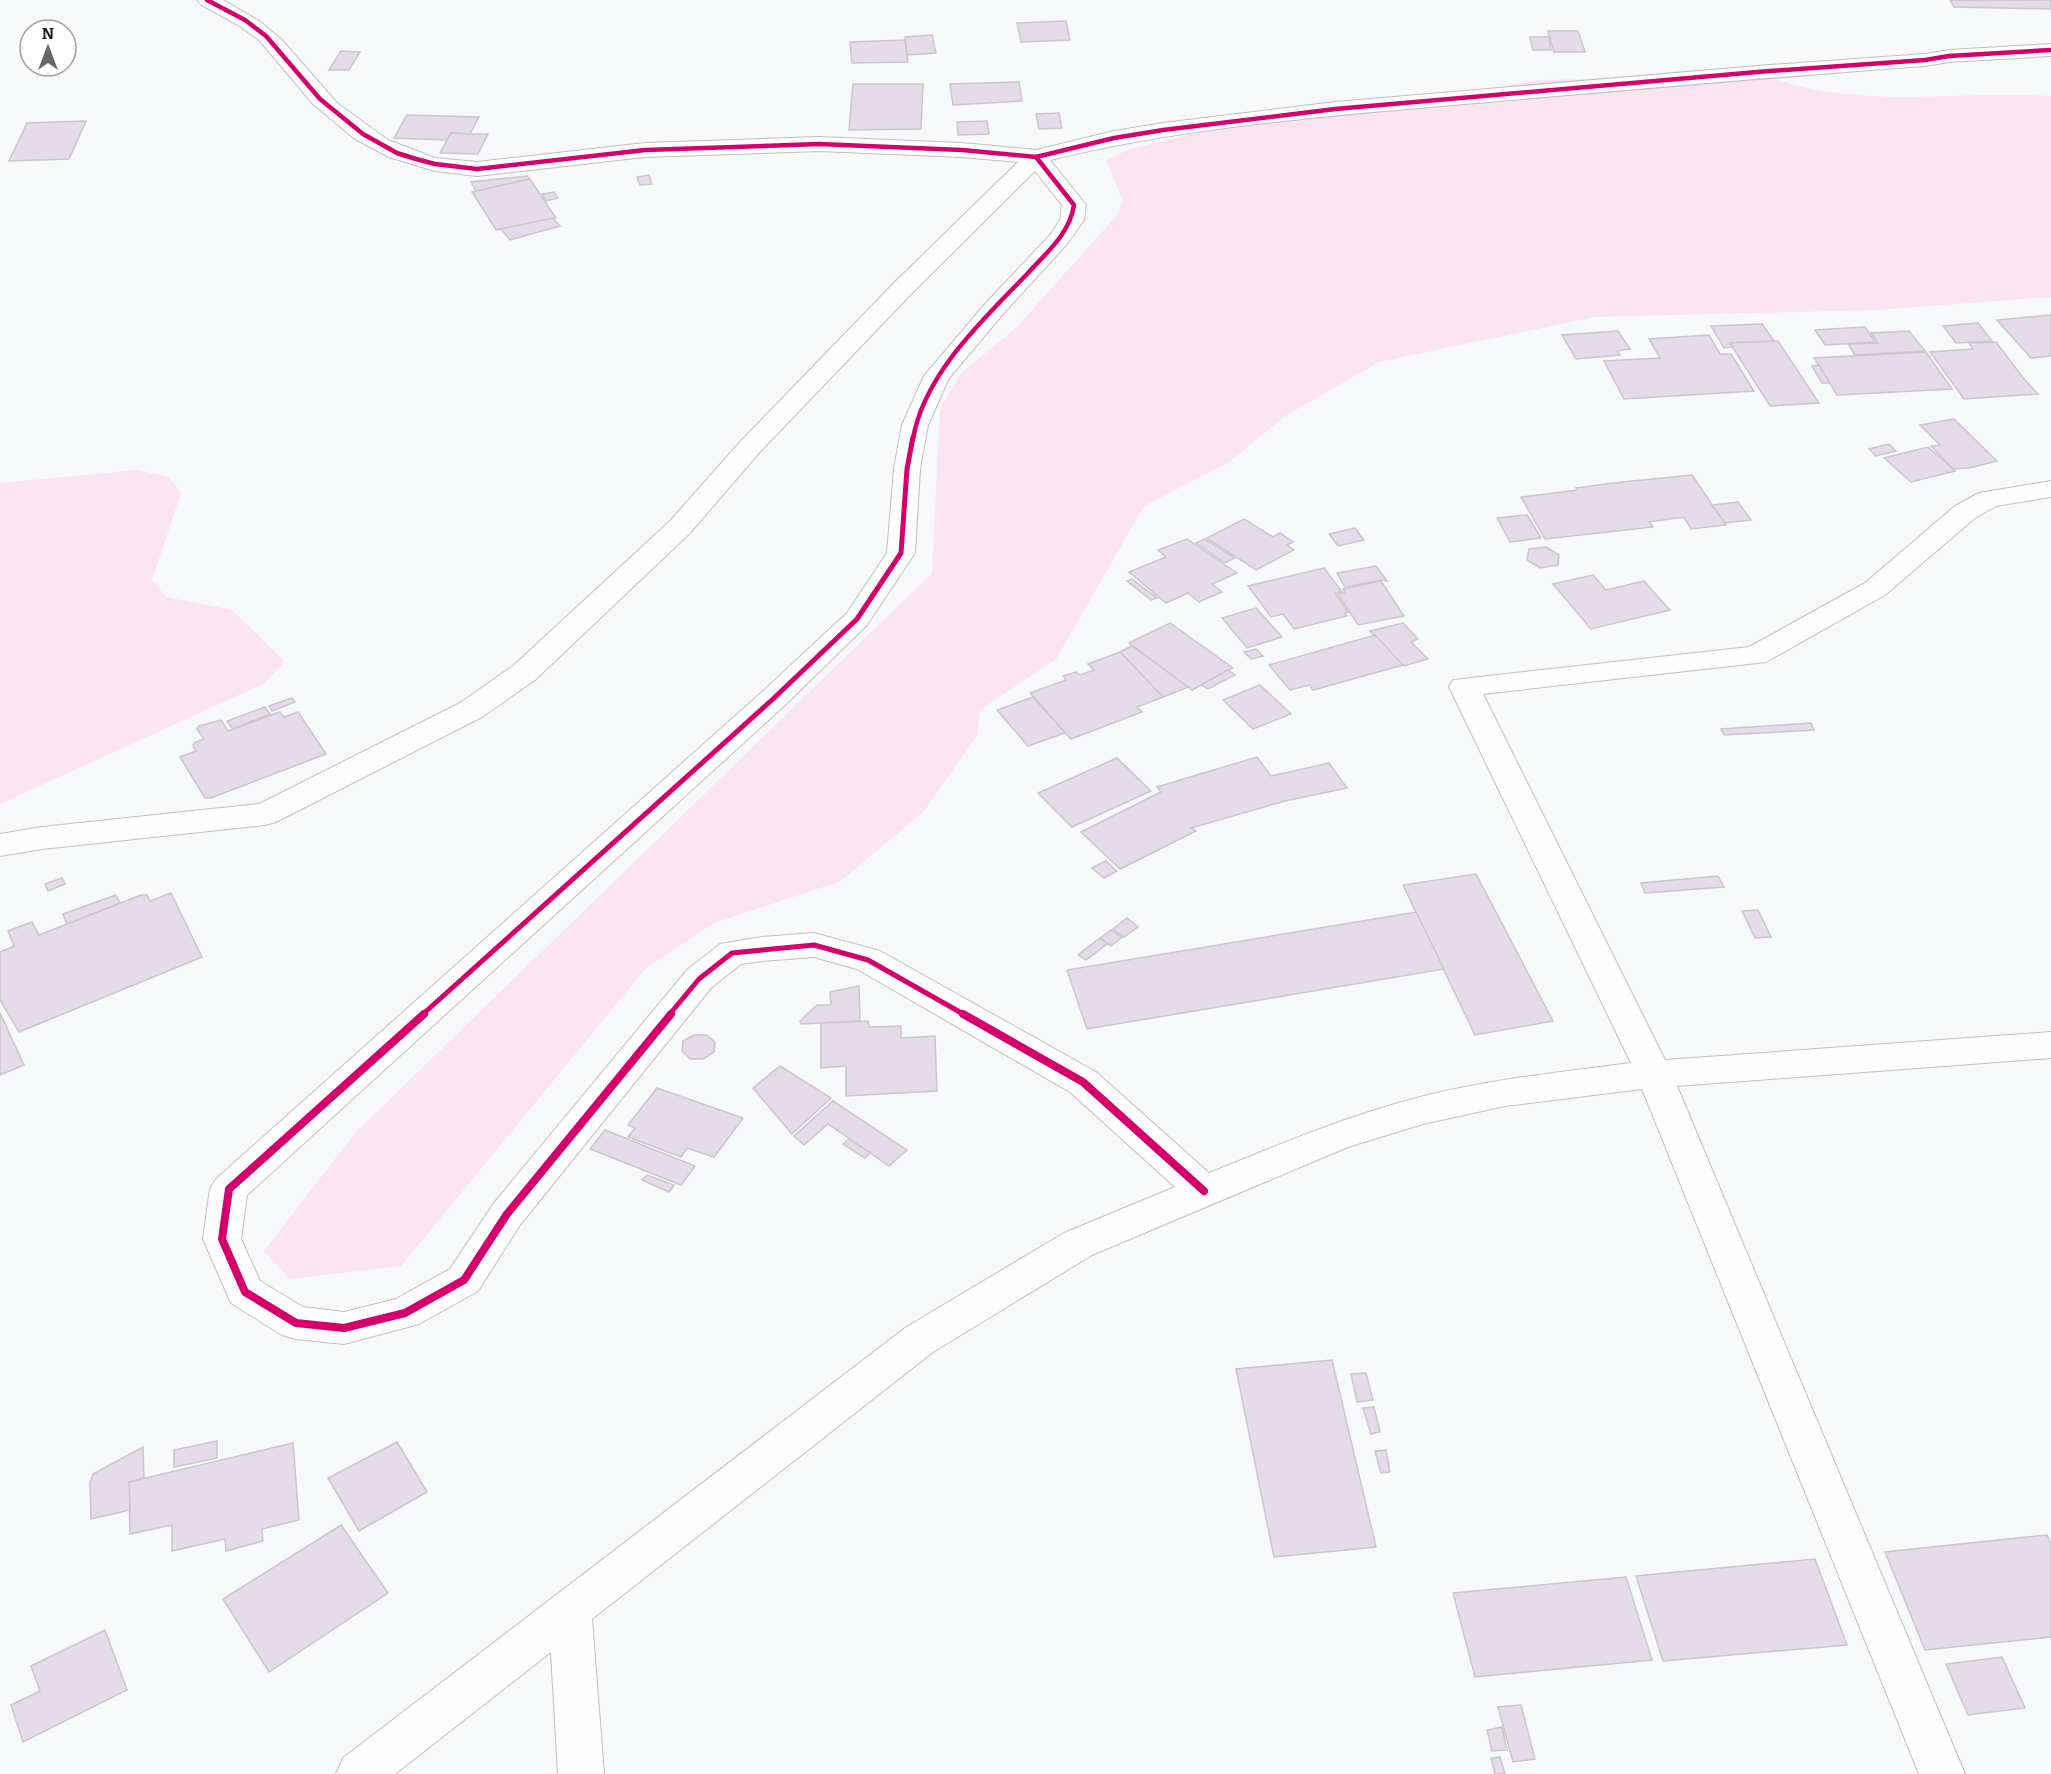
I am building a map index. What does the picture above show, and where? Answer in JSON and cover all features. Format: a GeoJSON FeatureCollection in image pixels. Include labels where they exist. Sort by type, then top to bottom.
{"type":"FeatureCollection","features":[{"type":"Feature","properties":{"kind":"street"},"geometry":{"type":"LineString","coordinates":[[207,0],[241,16],[267,37],[328,107],[377,145],[420,163],[477,169],[645,150],[819,144],[962,150],[1036,157],[1114,138],[1163,130],[1335,109],[1757,72],[1925,60],[1949,56],[2051,50]]}},
{"type":"Feature","properties":{"kind":"street"},"geometry":{"type":"LineString","coordinates":[[0,845],[53,836],[265,814],[471,710],[524,673],[680,527],[749,448],[822,372],[903,288],[1036,157]]}},
{"type":"Feature","properties":{"kind":"street"},"geometry":{"type":"LineString","coordinates":[[1036,157],[1074,205],[1072,220],[1059,239],[994,309],[937,376],[915,424],[907,469],[901,553],[857,619],[773,699],[229,1189],[222,1239],[245,1292],[296,1323],[344,1328],[405,1313],[464,1280],[507,1214],[699,979],[732,953],[814,945],[868,960],[1083,1082],[1204,1191]]}},
{"type":"Feature","properties":{"kind":"street"},"geometry":{"type":"LineString","coordinates":[[1942,1774],[1654,1074],[1464,687],[1756,655],[1875,589],[1965,512],[1989,499],[2051,489]]}},
{"type":"Feature","properties":{"kind":"street"},"geometry":{"type":"LineString","coordinates":[[359,1774],[919,1340],[1078,1244],[1337,1136],[1423,1110],[1505,1092],[1654,1074],[2051,1045]]}},
{"type":"Feature","properties":{"kind":"street"},"geometry":{"type":"LineString","coordinates":[[570,1611],[581,1774]]}},
{"type":"Feature","properties":{"kind":"shaded area"},"geometry":{"type":"Polygon","coordinates":[[[1768,76],[1802,87],[1872,96],[2051,96],[2051,297],[1875,310],[1594,317],[1379,362],[1285,416],[1228,463],[1144,506],[1056,659],[980,710],[978,734],[924,811],[841,881],[714,923],[646,968],[401,1266],[290,1279],[264,1251],[355,1133],[932,573],[940,408],[961,373],[1017,327],[1117,215],[1123,201],[1106,160],[1130,149],[1208,130],[1539,80],[1768,76]]]}},
{"type":"Feature","properties":{"kind":"shaded area"},"geometry":{"type":"Polygon","coordinates":[[[137,470],[169,477],[181,493],[152,580],[166,597],[232,610],[285,662],[263,684],[0,804],[0,483],[137,470]]]}},
{"type":"Feature","properties":{"kind":"building"},"geometry":{"type":"Polygon","coordinates":[[[1950,0],[2051,0],[2051,9],[1954,7],[1950,0]]]}},
{"type":"Feature","properties":{"kind":"building"},"geometry":{"type":"Polygon","coordinates":[[[1066,21],[1070,40],[1021,42],[1017,23],[1066,21]]]}},
{"type":"Feature","properties":{"kind":"building"},"geometry":{"type":"Polygon","coordinates":[[[1548,31],[1578,31],[1585,52],[1554,52],[1548,31]]]}},
{"type":"Feature","properties":{"kind":"building"},"geometry":{"type":"Polygon","coordinates":[[[932,35],[936,53],[907,55],[905,37],[932,35]]]}},
{"type":"Feature","properties":{"kind":"building"},"geometry":{"type":"Polygon","coordinates":[[[1530,37],[1549,37],[1551,50],[1533,50],[1530,37]]]}},
{"type":"Feature","properties":{"kind":"building"},"geometry":{"type":"Polygon","coordinates":[[[905,40],[908,62],[852,63],[850,42],[905,40]]]}},
{"type":"Feature","properties":{"kind":"building"},"geometry":{"type":"Polygon","coordinates":[[[341,51],[360,52],[349,70],[329,70],[341,51]]]}},
{"type":"Feature","properties":{"kind":"building"},"geometry":{"type":"Polygon","coordinates":[[[1019,82],[1022,101],[953,105],[950,84],[1019,82]]]}},
{"type":"Feature","properties":{"kind":"building"},"geometry":{"type":"Polygon","coordinates":[[[853,84],[923,84],[921,129],[849,130],[853,84]]]}},
{"type":"Feature","properties":{"kind":"building"},"geometry":{"type":"Polygon","coordinates":[[[1059,113],[1062,128],[1039,129],[1036,114],[1059,113]]]}},
{"type":"Feature","properties":{"kind":"building"},"geometry":{"type":"Polygon","coordinates":[[[407,115],[479,117],[470,134],[451,133],[447,140],[394,138],[407,115]]]}},
{"type":"Feature","properties":{"kind":"building"},"geometry":{"type":"Polygon","coordinates":[[[86,121],[69,159],[9,161],[27,123],[86,121]]]}},
{"type":"Feature","properties":{"kind":"building"},"geometry":{"type":"Polygon","coordinates":[[[987,121],[989,134],[958,135],[957,122],[987,121]]]}},
{"type":"Feature","properties":{"kind":"building"},"geometry":{"type":"Polygon","coordinates":[[[451,133],[488,134],[478,154],[440,153],[451,133]]]}},
{"type":"Feature","properties":{"kind":"building"},"geometry":{"type":"Polygon","coordinates":[[[649,175],[652,184],[640,185],[637,177],[649,175]]]}},
{"type":"Feature","properties":{"kind":"building"},"geometry":{"type":"Polygon","coordinates":[[[527,176],[530,179],[476,191],[471,182],[527,176]]]}},
{"type":"Feature","properties":{"kind":"building"},"geometry":{"type":"Polygon","coordinates":[[[530,179],[556,218],[496,230],[472,192],[530,179]]]}},
{"type":"Feature","properties":{"kind":"building"},"geometry":{"type":"Polygon","coordinates":[[[554,192],[558,198],[546,201],[542,194],[554,192]]]}},
{"type":"Feature","properties":{"kind":"building"},"geometry":{"type":"Polygon","coordinates":[[[553,218],[560,226],[510,240],[501,229],[553,218]]]}},
{"type":"Feature","properties":{"kind":"building"},"geometry":{"type":"Polygon","coordinates":[[[2051,315],[2051,356],[2031,358],[1997,320],[2051,315]]]}},
{"type":"Feature","properties":{"kind":"building"},"geometry":{"type":"Polygon","coordinates":[[[1978,323],[1992,341],[1956,343],[1943,326],[1978,323]]]}},
{"type":"Feature","properties":{"kind":"building"},"geometry":{"type":"Polygon","coordinates":[[[1762,324],[1774,341],[1730,343],[1733,347],[1724,348],[1711,326],[1762,324]]]}},
{"type":"Feature","properties":{"kind":"building"},"geometry":{"type":"Polygon","coordinates":[[[1865,327],[1875,342],[1825,345],[1815,330],[1865,327]]]}},
{"type":"Feature","properties":{"kind":"building"},"geometry":{"type":"Polygon","coordinates":[[[1618,331],[1630,349],[1617,351],[1620,355],[1576,359],[1562,335],[1618,331]]]}},
{"type":"Feature","properties":{"kind":"building"},"geometry":{"type":"Polygon","coordinates":[[[1909,331],[1925,351],[1855,355],[1848,344],[1878,343],[1871,333],[1909,331]]]}},
{"type":"Feature","properties":{"kind":"building"},"geometry":{"type":"Polygon","coordinates":[[[1709,335],[1720,354],[1731,354],[1754,391],[1624,399],[1604,361],[1660,358],[1649,339],[1709,335]]]}},
{"type":"Feature","properties":{"kind":"building"},"geometry":{"type":"Polygon","coordinates":[[[1778,341],[1819,403],[1770,406],[1730,343],[1778,341]]]}},
{"type":"Feature","properties":{"kind":"building"},"geometry":{"type":"Polygon","coordinates":[[[1996,342],[2038,394],[1964,399],[1930,352],[1973,349],[1969,343],[1996,342]]]}},
{"type":"Feature","properties":{"kind":"building"},"geometry":{"type":"Polygon","coordinates":[[[1926,352],[1952,389],[1837,395],[1814,358],[1926,352]]]}},
{"type":"Feature","properties":{"kind":"building"},"geometry":{"type":"Polygon","coordinates":[[[1819,365],[1830,383],[1822,383],[1812,366],[1819,365]]]}},
{"type":"Feature","properties":{"kind":"building"},"geometry":{"type":"Polygon","coordinates":[[[1954,419],[1997,461],[1969,468],[1953,469],[1931,446],[1940,445],[1920,425],[1954,419]]]}},
{"type":"Feature","properties":{"kind":"building"},"geometry":{"type":"Polygon","coordinates":[[[1889,444],[1896,451],[1876,456],[1869,449],[1889,444]]]}},
{"type":"Feature","properties":{"kind":"building"},"geometry":{"type":"Polygon","coordinates":[[[1928,447],[1955,471],[1911,482],[1884,458],[1928,447]]]}},
{"type":"Feature","properties":{"kind":"building"},"geometry":{"type":"Polygon","coordinates":[[[1692,475],[1726,525],[1691,529],[1684,517],[1649,522],[1653,527],[1545,539],[1521,497],[1613,483],[1692,475]]]}},
{"type":"Feature","properties":{"kind":"building"},"geometry":{"type":"Polygon","coordinates":[[[1738,502],[1751,520],[1725,523],[1712,505],[1738,502]]]}},
{"type":"Feature","properties":{"kind":"building"},"geometry":{"type":"Polygon","coordinates":[[[1527,515],[1541,538],[1510,542],[1497,518],[1527,515]]]}},
{"type":"Feature","properties":{"kind":"building"},"geometry":{"type":"Polygon","coordinates":[[[1244,519],[1273,537],[1280,533],[1293,542],[1287,545],[1294,550],[1256,570],[1207,538],[1244,519]]]}},
{"type":"Feature","properties":{"kind":"building"},"geometry":{"type":"Polygon","coordinates":[[[1355,528],[1364,540],[1338,546],[1329,534],[1355,528]]]}},
{"type":"Feature","properties":{"kind":"building"},"geometry":{"type":"Polygon","coordinates":[[[1187,539],[1237,573],[1212,584],[1222,592],[1199,602],[1188,593],[1166,603],[1129,572],[1166,557],[1158,550],[1187,539]]]}},
{"type":"Feature","properties":{"kind":"building"},"geometry":{"type":"Polygon","coordinates":[[[1205,539],[1235,558],[1225,563],[1196,543],[1205,539]]]}},
{"type":"Feature","properties":{"kind":"building"},"geometry":{"type":"Polygon","coordinates":[[[1546,547],[1559,555],[1558,565],[1540,568],[1527,560],[1529,549],[1546,547]]]}},
{"type":"Feature","properties":{"kind":"building"},"geometry":{"type":"Polygon","coordinates":[[[1376,566],[1387,581],[1345,587],[1337,573],[1376,566]]]}},
{"type":"Feature","properties":{"kind":"building"},"geometry":{"type":"Polygon","coordinates":[[[1324,568],[1342,592],[1335,593],[1348,612],[1345,613],[1347,616],[1294,629],[1283,614],[1271,617],[1248,586],[1324,568]]]}},
{"type":"Feature","properties":{"kind":"building"},"geometry":{"type":"Polygon","coordinates":[[[1593,575],[1606,590],[1644,581],[1670,610],[1591,629],[1553,584],[1593,575]]]}},
{"type":"Feature","properties":{"kind":"building"},"geometry":{"type":"Polygon","coordinates":[[[1132,579],[1157,598],[1151,600],[1127,581],[1132,579]]]}},
{"type":"Feature","properties":{"kind":"building"},"geometry":{"type":"Polygon","coordinates":[[[1381,581],[1404,616],[1358,625],[1338,594],[1345,592],[1343,589],[1381,581]]]}},
{"type":"Feature","properties":{"kind":"building"},"geometry":{"type":"Polygon","coordinates":[[[1256,608],[1282,637],[1247,648],[1222,618],[1256,608]]]}},
{"type":"Feature","properties":{"kind":"building"},"geometry":{"type":"Polygon","coordinates":[[[1170,623],[1233,668],[1192,690],[1129,643],[1170,623]]]}},
{"type":"Feature","properties":{"kind":"building"},"geometry":{"type":"Polygon","coordinates":[[[1403,623],[1418,639],[1411,642],[1428,659],[1404,666],[1370,631],[1403,623]]]}},
{"type":"Feature","properties":{"kind":"building"},"geometry":{"type":"Polygon","coordinates":[[[1375,635],[1403,665],[1313,690],[1310,685],[1290,690],[1269,665],[1375,635]]]}},
{"type":"Feature","properties":{"kind":"building"},"geometry":{"type":"Polygon","coordinates":[[[1132,646],[1188,687],[1163,697],[1120,652],[1132,646]]]}},
{"type":"Feature","properties":{"kind":"building"},"geometry":{"type":"Polygon","coordinates":[[[1256,649],[1263,656],[1251,659],[1244,652],[1256,649]]]}},
{"type":"Feature","properties":{"kind":"building"},"geometry":{"type":"Polygon","coordinates":[[[1120,652],[1163,697],[1137,707],[1142,712],[1071,739],[1030,693],[1066,680],[1063,676],[1076,672],[1080,675],[1094,670],[1088,664],[1120,652]]]}},
{"type":"Feature","properties":{"kind":"building"},"geometry":{"type":"Polygon","coordinates":[[[1228,670],[1235,675],[1208,689],[1201,685],[1228,670]]]}},
{"type":"Feature","properties":{"kind":"building"},"geometry":{"type":"Polygon","coordinates":[[[1260,685],[1291,714],[1253,729],[1223,700],[1260,685]]]}},
{"type":"Feature","properties":{"kind":"building"},"geometry":{"type":"Polygon","coordinates":[[[1033,697],[1065,733],[1028,746],[997,710],[1033,697]]]}},
{"type":"Feature","properties":{"kind":"building"},"geometry":{"type":"Polygon","coordinates":[[[292,698],[295,702],[272,711],[269,706],[292,698]]]}},
{"type":"Feature","properties":{"kind":"building"},"geometry":{"type":"Polygon","coordinates":[[[265,707],[270,714],[233,729],[227,721],[265,707]]]}},
{"type":"Feature","properties":{"kind":"building"},"geometry":{"type":"Polygon","coordinates":[[[280,712],[284,717],[298,712],[326,754],[211,798],[205,798],[180,757],[196,751],[194,743],[204,739],[197,729],[199,726],[221,720],[228,731],[280,712]]]}},
{"type":"Feature","properties":{"kind":"building"},"geometry":{"type":"Polygon","coordinates":[[[1811,723],[1814,730],[1724,735],[1721,729],[1811,723]]]}},
{"type":"Feature","properties":{"kind":"building"},"geometry":{"type":"Polygon","coordinates":[[[1257,757],[1271,776],[1329,763],[1347,788],[1285,801],[1191,828],[1196,831],[1120,869],[1081,832],[1161,792],[1157,787],[1257,757]]]}},
{"type":"Feature","properties":{"kind":"building"},"geometry":{"type":"Polygon","coordinates":[[[1117,758],[1151,791],[1072,827],[1038,793],[1117,758]]]}},
{"type":"Feature","properties":{"kind":"building"},"geometry":{"type":"Polygon","coordinates":[[[1106,861],[1117,871],[1104,878],[1092,868],[1106,861]]]}},
{"type":"Feature","properties":{"kind":"building"},"geometry":{"type":"Polygon","coordinates":[[[1476,874],[1553,1021],[1475,1035],[1403,885],[1476,874]]]}},
{"type":"Feature","properties":{"kind":"building"},"geometry":{"type":"Polygon","coordinates":[[[1718,876],[1724,887],[1645,893],[1641,883],[1718,876]]]}},
{"type":"Feature","properties":{"kind":"building"},"geometry":{"type":"Polygon","coordinates":[[[62,878],[65,884],[48,891],[45,884],[62,878]]]}},
{"type":"Feature","properties":{"kind":"building"},"geometry":{"type":"Polygon","coordinates":[[[171,893],[202,957],[19,1032],[0,1000],[0,952],[14,946],[8,931],[32,922],[39,935],[141,895],[147,895],[150,901],[171,893]]]}},
{"type":"Feature","properties":{"kind":"building"},"geometry":{"type":"Polygon","coordinates":[[[116,895],[120,903],[67,924],[63,914],[116,895]]]}},
{"type":"Feature","properties":{"kind":"building"},"geometry":{"type":"Polygon","coordinates":[[[1758,910],[1771,937],[1755,938],[1742,911],[1758,910]]]}},
{"type":"Feature","properties":{"kind":"building"},"geometry":{"type":"Polygon","coordinates":[[[1416,912],[1444,969],[1087,1029],[1067,970],[1416,912]]]}},
{"type":"Feature","properties":{"kind":"building"},"geometry":{"type":"Polygon","coordinates":[[[1127,918],[1138,927],[1124,937],[1113,929],[1127,918]]]}},
{"type":"Feature","properties":{"kind":"building"},"geometry":{"type":"Polygon","coordinates":[[[1111,930],[1122,937],[1111,946],[1100,938],[1111,930]]]}},
{"type":"Feature","properties":{"kind":"building"},"geometry":{"type":"Polygon","coordinates":[[[1100,938],[1107,944],[1086,960],[1078,955],[1100,938]]]}},
{"type":"Feature","properties":{"kind":"building"},"geometry":{"type":"Polygon","coordinates":[[[859,986],[860,1021],[801,1024],[800,1021],[817,1005],[831,1005],[830,992],[859,986]]]}},
{"type":"Feature","properties":{"kind":"building"},"geometry":{"type":"Polygon","coordinates":[[[0,1013],[24,1065],[0,1075],[0,1013]]]}},
{"type":"Feature","properties":{"kind":"building"},"geometry":{"type":"Polygon","coordinates":[[[868,1021],[869,1027],[901,1026],[901,1038],[935,1036],[937,1091],[846,1096],[846,1066],[821,1068],[821,1023],[868,1021]]]}},
{"type":"Feature","properties":{"kind":"building"},"geometry":{"type":"Polygon","coordinates":[[[694,1035],[707,1035],[715,1042],[714,1052],[703,1059],[690,1059],[682,1051],[683,1041],[694,1035]]]}},
{"type":"Feature","properties":{"kind":"building"},"geometry":{"type":"Polygon","coordinates":[[[780,1066],[831,1098],[792,1134],[753,1088],[780,1066]]]}},
{"type":"Feature","properties":{"kind":"building"},"geometry":{"type":"Polygon","coordinates":[[[657,1088],[743,1118],[714,1157],[687,1148],[681,1157],[628,1137],[635,1128],[628,1125],[657,1088]]]}},
{"type":"Feature","properties":{"kind":"building"},"geometry":{"type":"Polygon","coordinates":[[[833,1101],[907,1150],[889,1166],[828,1124],[804,1145],[794,1136],[833,1101]]]}},
{"type":"Feature","properties":{"kind":"building"},"geometry":{"type":"Polygon","coordinates":[[[605,1130],[695,1166],[681,1185],[590,1149],[605,1130]]]}},
{"type":"Feature","properties":{"kind":"building"},"geometry":{"type":"Polygon","coordinates":[[[849,1139],[870,1153],[865,1158],[843,1144],[849,1139]]]}},
{"type":"Feature","properties":{"kind":"building"},"geometry":{"type":"Polygon","coordinates":[[[647,1175],[674,1185],[669,1192],[642,1180],[647,1175]]]}},
{"type":"Feature","properties":{"kind":"building"},"geometry":{"type":"Polygon","coordinates":[[[1332,1360],[1376,1547],[1274,1557],[1236,1369],[1332,1360]]]}},
{"type":"Feature","properties":{"kind":"building"},"geometry":{"type":"Polygon","coordinates":[[[1366,1373],[1373,1400],[1357,1402],[1351,1374],[1366,1373]]]}},
{"type":"Feature","properties":{"kind":"building"},"geometry":{"type":"Polygon","coordinates":[[[1374,1407],[1380,1432],[1371,1434],[1363,1408],[1374,1407]]]}},
{"type":"Feature","properties":{"kind":"building"},"geometry":{"type":"Polygon","coordinates":[[[217,1441],[217,1458],[174,1467],[174,1450],[217,1441]]]}},
{"type":"Feature","properties":{"kind":"building"},"geometry":{"type":"Polygon","coordinates":[[[397,1442],[427,1492],[359,1531],[328,1478],[397,1442]]]}},
{"type":"Feature","properties":{"kind":"building"},"geometry":{"type":"Polygon","coordinates":[[[293,1443],[299,1520],[262,1529],[263,1541],[226,1551],[225,1539],[172,1551],[172,1525],[130,1534],[129,1482],[293,1443]]]}},
{"type":"Feature","properties":{"kind":"building"},"geometry":{"type":"Polygon","coordinates":[[[143,1447],[144,1478],[129,1482],[130,1510],[91,1519],[90,1483],[93,1474],[143,1447]]]}},
{"type":"Feature","properties":{"kind":"building"},"geometry":{"type":"Polygon","coordinates":[[[1386,1450],[1390,1472],[1381,1473],[1375,1451],[1386,1450]]]}},
{"type":"Feature","properties":{"kind":"building"},"geometry":{"type":"Polygon","coordinates":[[[341,1525],[388,1593],[269,1672],[223,1599],[341,1525]]]}},
{"type":"Feature","properties":{"kind":"building"},"geometry":{"type":"Polygon","coordinates":[[[2047,1535],[2051,1544],[2051,1637],[1925,1650],[1885,1552],[2047,1535]]]}},
{"type":"Feature","properties":{"kind":"building"},"geometry":{"type":"Polygon","coordinates":[[[1815,1559],[1847,1645],[1663,1661],[1636,1576],[1815,1559]]]}},
{"type":"Feature","properties":{"kind":"building"},"geometry":{"type":"Polygon","coordinates":[[[1626,1577],[1652,1660],[1475,1677],[1453,1593],[1626,1577]]]}},
{"type":"Feature","properties":{"kind":"building"},"geometry":{"type":"Polygon","coordinates":[[[105,1630],[127,1690],[23,1742],[11,1705],[40,1691],[31,1666],[105,1630]]]}},
{"type":"Feature","properties":{"kind":"building"},"geometry":{"type":"Polygon","coordinates":[[[2002,1657],[2025,1708],[1968,1715],[1946,1664],[2002,1657]]]}},
{"type":"Feature","properties":{"kind":"building"},"geometry":{"type":"Polygon","coordinates":[[[1521,1705],[1535,1759],[1513,1762],[1498,1707],[1521,1705]]]}},
{"type":"Feature","properties":{"kind":"building"},"geometry":{"type":"Polygon","coordinates":[[[1502,1727],[1507,1750],[1492,1751],[1487,1730],[1502,1727]]]}},
{"type":"Feature","properties":{"kind":"building"},"geometry":{"type":"Polygon","coordinates":[[[1500,1757],[1505,1774],[1495,1774],[1491,1758],[1500,1757]]]}},
{"type":"Feature","properties":{"kind":"cycle path"},"geometry":{"type":"LineString","coordinates":[[207,0],[245,20],[266,36],[320,99],[363,134],[397,153],[416,159],[435,164],[477,169],[645,150],[819,144],[962,150],[1036,157],[1114,138],[1163,130],[1335,109],[1757,72],[1925,60],[1949,56],[2051,50]]}},
{"type":"Feature","properties":{"kind":"cycle path"},"geometry":{"type":"LineString","coordinates":[[1036,157],[1074,205],[1072,220],[1059,239],[994,309],[937,376],[915,425],[907,469],[901,553],[857,619],[773,699],[229,1189],[222,1239],[245,1292],[296,1323],[344,1328],[405,1313],[464,1280],[507,1214],[699,979],[732,953],[814,945],[868,960],[1083,1082],[1204,1191]]}}]}
